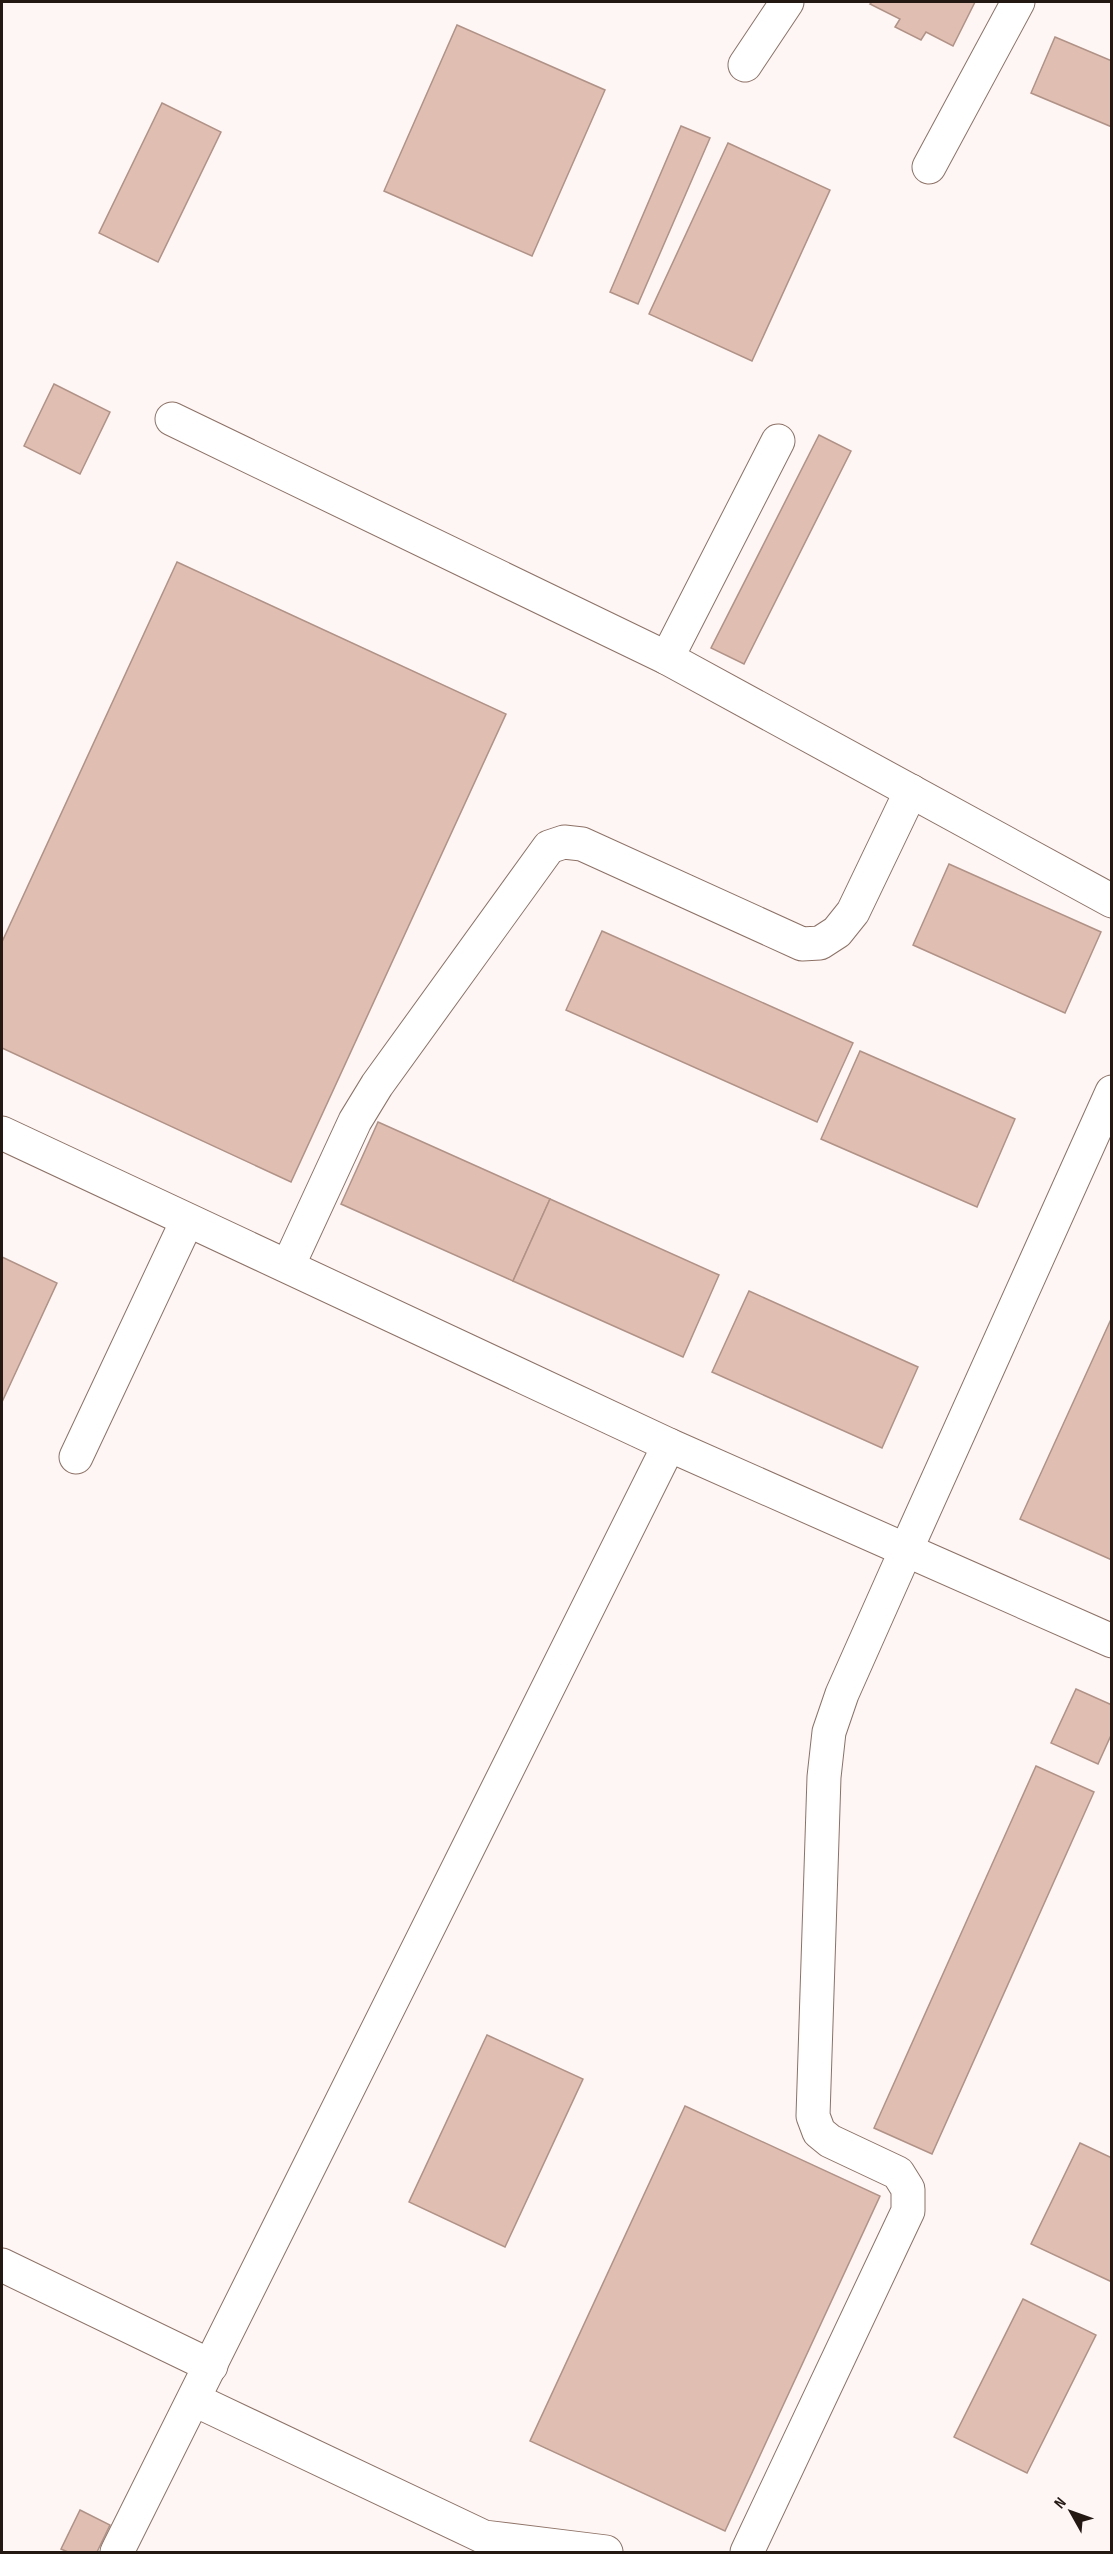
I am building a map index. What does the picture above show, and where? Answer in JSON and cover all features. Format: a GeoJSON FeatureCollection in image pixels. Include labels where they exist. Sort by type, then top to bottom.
{"type":"FeatureCollection","features":[{"type":"Feature","properties":{"kind":"lane"},"geometry":{"type":"LineString","coordinates":[[745,65],[787,2]]}},
{"type":"Feature","properties":{"kind":"lane"},"geometry":{"type":"LineString","coordinates":[[929,167],[1018,2]]}},
{"type":"Feature","properties":{"kind":"lane"},"geometry":{"type":"LineString","coordinates":[[171,419],[667,658],[1112,901]]}},
{"type":"Feature","properties":{"kind":"lane"},"geometry":{"type":"LineString","coordinates":[[667,658],[778,441]]}},
{"type":"Feature","properties":{"kind":"lane"},"geometry":{"type":"LineString","coordinates":[[288,1266],[355,1121],[549,847],[564,842],[582,844],[802,944],[820,943],[837,932],[853,912],[911,791]]}},
{"type":"Feature","properties":{"kind":"lane"},"geometry":{"type":"LineString","coordinates":[[747,2553],[908,2211],[908,2189],[898,2173],[830,2141],[819,2132],[813,2116],[824,1777],[829,1731],[842,1694],[1112,1092]]}},
{"type":"Feature","properties":{"kind":"lane"},"geometry":{"type":"LineString","coordinates":[[2,1133],[669,1445],[1112,1641]]}},
{"type":"Feature","properties":{"kind":"lane"},"geometry":{"type":"LineString","coordinates":[[76,1457],[188,1221]]}},
{"type":"Feature","properties":{"kind":"lane"},"geometry":{"type":"LineString","coordinates":[[117,2553],[669,1445]]}},
{"type":"Feature","properties":{"kind":"lane"},"geometry":{"type":"LineString","coordinates":[[2,2265],[211,2366]]}},
{"type":"Feature","properties":{"kind":"lane"},"geometry":{"type":"LineString","coordinates":[[195,2400],[480,2545],[606,2553]]}},
{"type":"Feature","properties":{"kind":"building"},"geometry":{"type":"Polygon","coordinates":[[[872,2],[975,2],[953,46],[926,32],[921,40],[895,27],[900,19],[870,4],[872,2]]]}},
{"type":"Feature","properties":{"kind":"building"},"geometry":{"type":"Polygon","coordinates":[[[457,25],[605,90],[532,256],[384,191],[457,25]]]}},
{"type":"Feature","properties":{"kind":"building"},"geometry":{"type":"Polygon","coordinates":[[[1055,37],[1112,61],[1112,127],[1031,93],[1055,37]]]}},
{"type":"Feature","properties":{"kind":"building"},"geometry":{"type":"Polygon","coordinates":[[[162,103],[221,132],[158,262],[99,233],[162,103]]]}},
{"type":"Feature","properties":{"kind":"building"},"geometry":{"type":"Polygon","coordinates":[[[681,126],[710,138],[638,304],[610,292],[681,126]]]}},
{"type":"Feature","properties":{"kind":"building"},"geometry":{"type":"Polygon","coordinates":[[[728,143],[830,190],[752,361],[649,314],[728,143]]]}},
{"type":"Feature","properties":{"kind":"building"},"geometry":{"type":"Polygon","coordinates":[[[54,384],[110,412],[80,474],[24,446],[54,384]]]}},
{"type":"Feature","properties":{"kind":"building"},"geometry":{"type":"Polygon","coordinates":[[[819,435],[851,451],[744,664],[711,648],[819,435]]]}},
{"type":"Feature","properties":{"kind":"building"},"geometry":{"type":"Polygon","coordinates":[[[177,562],[506,714],[291,1182],[2,1048],[2,942],[177,562]]]}},
{"type":"Feature","properties":{"kind":"building"},"geometry":{"type":"Polygon","coordinates":[[[949,864],[1101,932],[1065,1013],[913,945],[949,864]]]}},
{"type":"Feature","properties":{"kind":"building"},"geometry":{"type":"Polygon","coordinates":[[[602,931],[853,1043],[817,1122],[566,1010],[602,931]]]}},
{"type":"Feature","properties":{"kind":"building"},"geometry":{"type":"Polygon","coordinates":[[[860,1051],[1015,1119],[977,1207],[821,1139],[860,1051]]]}},
{"type":"Feature","properties":{"kind":"building"},"geometry":{"type":"Polygon","coordinates":[[[378,1122],[550,1199],[513,1281],[341,1204],[378,1122]]]}},
{"type":"Feature","properties":{"kind":"building"},"geometry":{"type":"Polygon","coordinates":[[[550,1199],[719,1275],[683,1357],[513,1281],[550,1199]]]}},
{"type":"Feature","properties":{"kind":"building"},"geometry":{"type":"Polygon","coordinates":[[[2,1257],[57,1283],[2,1402],[2,1257]]]}},
{"type":"Feature","properties":{"kind":"building"},"geometry":{"type":"Polygon","coordinates":[[[749,1291],[918,1367],[882,1448],[712,1372],[749,1291]]]}},
{"type":"Feature","properties":{"kind":"building"},"geometry":{"type":"Polygon","coordinates":[[[1112,1317],[1112,1560],[1020,1519],[1112,1317]]]}},
{"type":"Feature","properties":{"kind":"building"},"geometry":{"type":"Polygon","coordinates":[[[1076,1689],[1112,1705],[1112,1733],[1098,1764],[1051,1743],[1076,1689]]]}},
{"type":"Feature","properties":{"kind":"building"},"geometry":{"type":"Polygon","coordinates":[[[1036,1766],[1094,1792],[932,2154],[874,2128],[1036,1766]]]}},
{"type":"Feature","properties":{"kind":"building"},"geometry":{"type":"Polygon","coordinates":[[[487,2035],[583,2079],[505,2247],[409,2202],[487,2035]]]}},
{"type":"Feature","properties":{"kind":"building"},"geometry":{"type":"Polygon","coordinates":[[[685,2106],[880,2196],[725,2531],[530,2441],[685,2106]]]}},
{"type":"Feature","properties":{"kind":"building"},"geometry":{"type":"Polygon","coordinates":[[[1080,2143],[1112,2158],[1112,2282],[1031,2244],[1080,2143]]]}},
{"type":"Feature","properties":{"kind":"building"},"geometry":{"type":"Polygon","coordinates":[[[1023,2299],[1096,2335],[1027,2473],[954,2437],[1023,2299]]]}},
{"type":"Feature","properties":{"kind":"building"},"geometry":{"type":"Polygon","coordinates":[[[80,2510],[110,2525],[97,2552],[68,2552],[61,2549],[80,2510]]]}}]}
